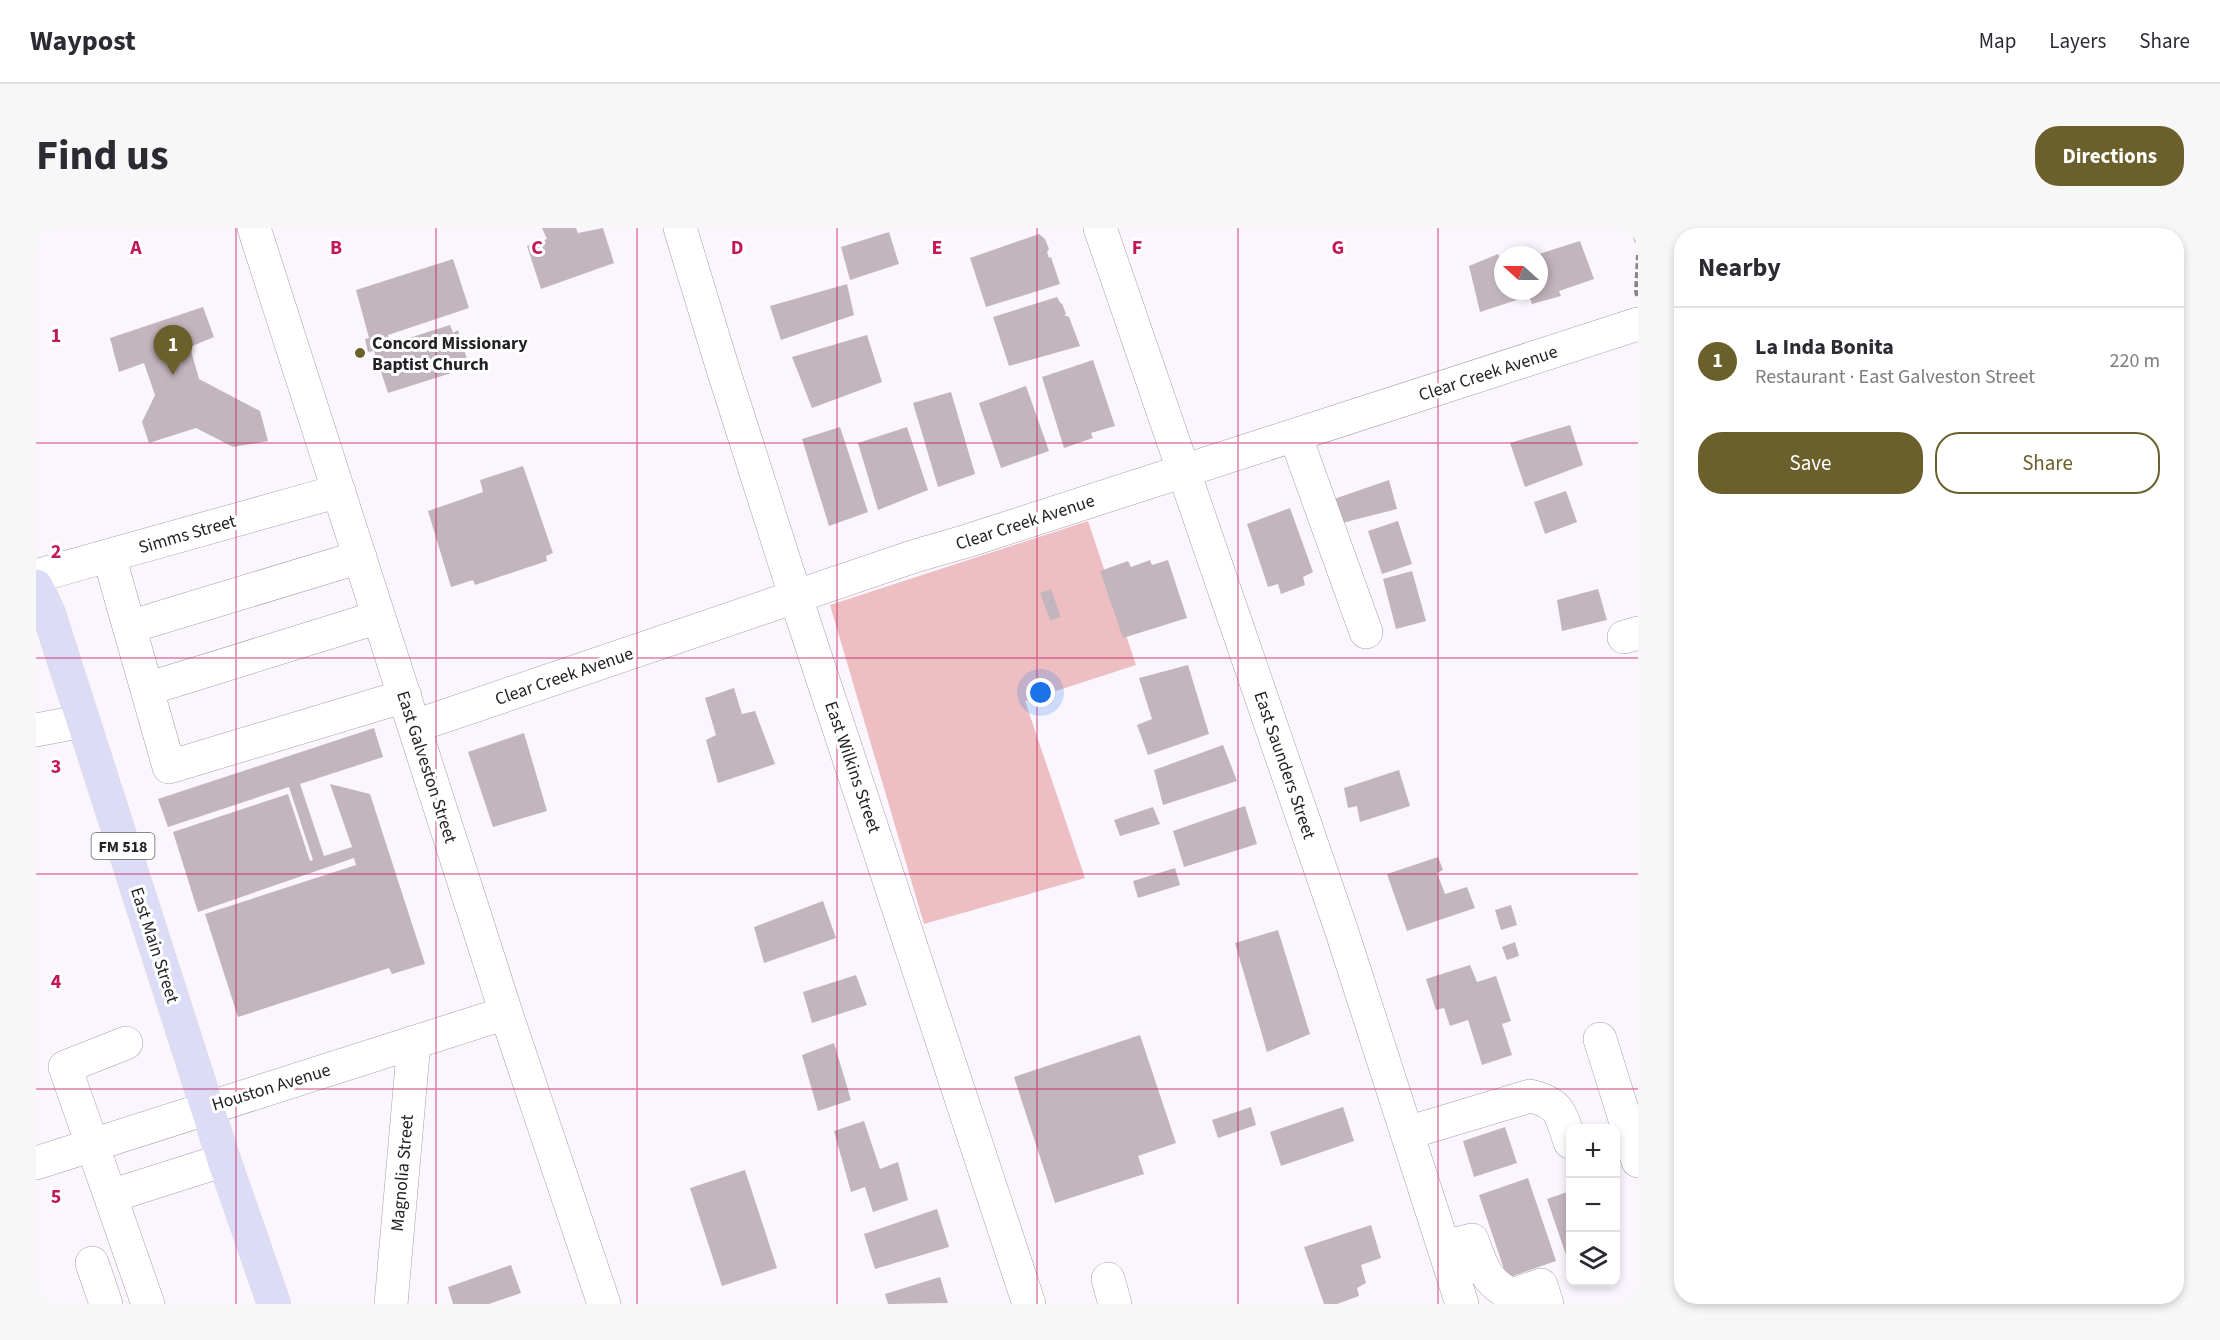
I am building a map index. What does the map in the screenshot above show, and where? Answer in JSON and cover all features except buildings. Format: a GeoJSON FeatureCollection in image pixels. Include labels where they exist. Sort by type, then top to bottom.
{"type":"FeatureCollection","features":[{"type":"Feature","properties":{"kind":"main road","name":"East Main Street"},"geometry":{"type":"LineString","coordinates":[[36,586],[49,614],[224,1160],[274,1304]]}},
{"type":"Feature","properties":{"kind":"street","name":"East Galveston Street"},"geometry":{"type":"LineString","coordinates":[[254,228],[506,1013],[604,1304]]}},
{"type":"Feature","properties":{"kind":"street","name":"East Wilkins Street"},"geometry":{"type":"LineString","coordinates":[[680,228],[796,598],[1029,1304]]}},
{"type":"Feature","properties":{"kind":"street","name":"East Saunders Street"},"geometry":{"type":"LineString","coordinates":[[1100,228],[1341,929],[1462,1304]]}},
{"type":"Feature","properties":{"kind":"street","name":"Clear Creek Avenue"},"geometry":{"type":"LineString","coordinates":[[147,689],[169,767],[410,711],[796,598],[915,556],[1638,324]]}},
{"type":"Feature","properties":{"kind":"street"},"geometry":{"type":"LineString","coordinates":[[1295,435],[1366,632]]}},
{"type":"Feature","properties":{"kind":"street","name":"Simms Street"},"geometry":{"type":"LineString","coordinates":[[36,576],[339,491]]}},
{"type":"Feature","properties":{"kind":"street"},"geometry":{"type":"LineString","coordinates":[[109,556],[147,689],[379,617]]}},
{"type":"Feature","properties":{"kind":"street"},"geometry":{"type":"LineString","coordinates":[[129,627],[360,557]]}},
{"type":"Feature","properties":{"kind":"street"},"geometry":{"type":"LineString","coordinates":[[36,730],[83,721]]}},
{"type":"Feature","properties":{"kind":"street","name":"Houston Avenue"},"geometry":{"type":"LineString","coordinates":[[36,1163],[506,1013]]}},
{"type":"Feature","properties":{"kind":"street"},"geometry":{"type":"LineString","coordinates":[[1600,1039],[1638,1161]]}},
{"type":"Feature","properties":{"kind":"street","name":"Magnolia Street"},"geometry":{"type":"LineString","coordinates":[[391,1304],[414,1042]]}},
{"type":"Feature","properties":{"kind":"street"},"geometry":{"type":"LineString","coordinates":[[126,1043],[65,1067],[148,1304]]}},
{"type":"Feature","properties":{"kind":"street"},"geometry":{"type":"LineString","coordinates":[[1407,1133],[1530,1096],[1546,1100],[1560,1110],[1566,1129]]}},
{"type":"Feature","properties":{"kind":"street"},"geometry":{"type":"LineString","coordinates":[[111,1196],[224,1160]]}},
{"type":"Feature","properties":{"kind":"street"},"geometry":{"type":"LineString","coordinates":[[1444,1247],[1472,1240],[1486,1275],[1497,1288],[1512,1294],[1541,1285],[1547,1304]]}},
{"type":"Feature","properties":{"kind":"street"},"geometry":{"type":"LineString","coordinates":[[92,1263],[106,1304]]}},
{"type":"Feature","properties":{"kind":"path"},"geometry":{"type":"LineString","coordinates":[[1631,228],[1638,244]]}},
{"type":"Feature","properties":{"kind":"path"},"geometry":{"type":"LineString","coordinates":[[1638,255],[1636,291],[1638,298]]}},
{"type":"Feature","properties":{"kind":"shaded area"},"geometry":{"type":"Polygon","coordinates":[[[1088,521],[1136,665],[1025,701],[1085,878],[924,924],[830,605],[1088,521]]]}},
{"type":"Feature","properties":{"kind":"place","name":"Concord Missionary Baptist Church"},"geometry":{"type":"Point","coordinates":[360,353]}},
{"type":"Feature","properties":{"kind":"place","name":"La Inda Bonita"},"geometry":{"type":"Point","coordinates":[173,375]}}]}
